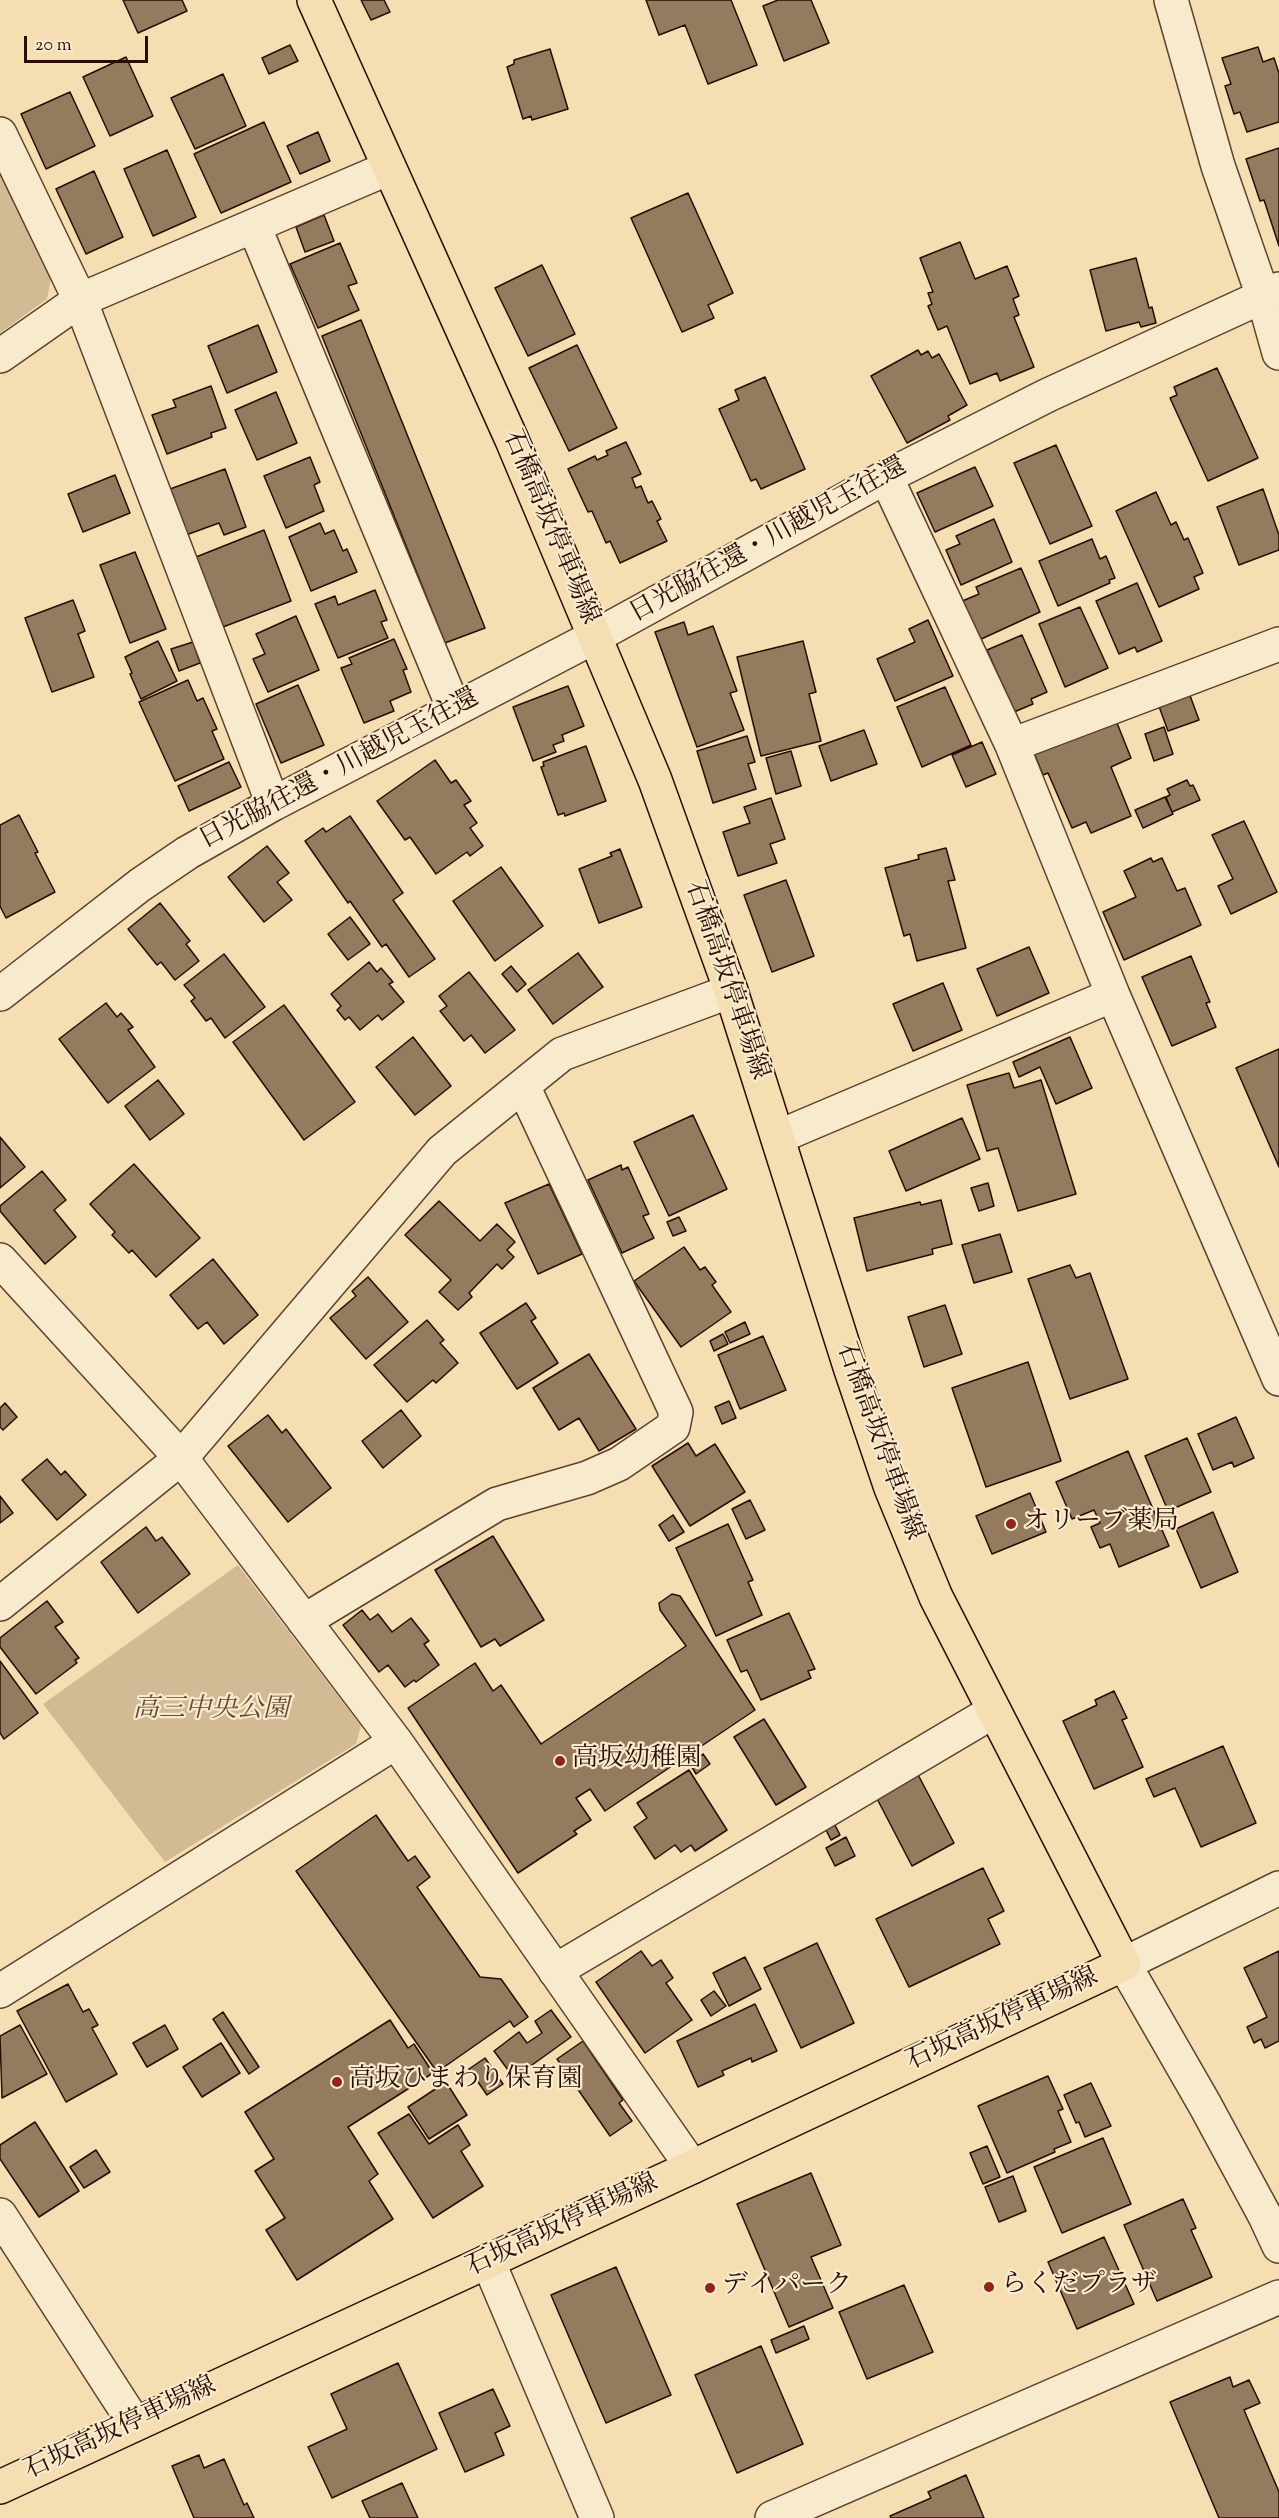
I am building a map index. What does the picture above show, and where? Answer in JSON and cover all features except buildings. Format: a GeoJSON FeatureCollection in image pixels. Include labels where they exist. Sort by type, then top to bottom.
{"type":"FeatureCollection","features":[{"type":"Feature","properties":{"kind":"main road","name":"石橋高坂停車場線"},"geometry":{"type":"LineString","coordinates":[[314,0],[512,440],[654,780],[732,991],[891,1488],[936,1597],[1124,1964]]}},
{"type":"Feature","properties":{"kind":"main road","name":"石坂高坂停車場線"},"geometry":{"type":"LineString","coordinates":[[0,2487],[692,2168],[1124,1964]]}},
{"type":"Feature","properties":{"kind":"street"},"geometry":{"type":"LineString","coordinates":[[1171,0],[1218,166],[1271,292],[1279,353]]}},
{"type":"Feature","properties":{"kind":"street"},"geometry":{"type":"LineString","coordinates":[[0,134],[80,300],[273,804]]}},
{"type":"Feature","properties":{"kind":"street"},"geometry":{"type":"LineString","coordinates":[[0,356],[80,300],[389,168]]}},
{"type":"Feature","properties":{"kind":"street"},"geometry":{"type":"LineString","coordinates":[[254,226],[454,709]]}},
{"type":"Feature","properties":{"kind":"street","name":"日光脇往還・川越児玉往還"},"geometry":{"type":"LineString","coordinates":[[0,994],[140,885],[187,853],[273,804],[594,637],[886,477],[1048,395],[1271,292]]}},
{"type":"Feature","properties":{"kind":"street"},"geometry":{"type":"LineString","coordinates":[[886,477],[1012,745],[1113,995],[1279,1379]]}},
{"type":"Feature","properties":{"kind":"street"},"geometry":{"type":"LineString","coordinates":[[1012,745],[1279,644]]}},
{"type":"Feature","properties":{"kind":"street"},"geometry":{"type":"LineString","coordinates":[[0,1604],[182,1458],[442,1151],[562,1054],[732,991]]}},
{"type":"Feature","properties":{"kind":"street"},"geometry":{"type":"LineString","coordinates":[[778,1137],[1113,995]]}},
{"type":"Feature","properties":{"kind":"street"},"geometry":{"type":"LineString","coordinates":[[304,1621],[497,1504],[587,1478],[620,1464],[673,1427],[676,1412],[523,1086]]}},
{"type":"Feature","properties":{"kind":"street"},"geometry":{"type":"LineString","coordinates":[[0,1260],[182,1458],[396,1742],[692,2168]]}},
{"type":"Feature","properties":{"kind":"street"},"geometry":{"type":"LineString","coordinates":[[555,1971],[994,1711]]}},
{"type":"Feature","properties":{"kind":"street"},"geometry":{"type":"LineString","coordinates":[[0,1990],[396,1742]]}},
{"type":"Feature","properties":{"kind":"street"},"geometry":{"type":"LineString","coordinates":[[1279,1888],[1124,1964],[1205,2105],[1279,2246]]}},
{"type":"Feature","properties":{"kind":"street"},"geometry":{"type":"LineString","coordinates":[[0,2215],[135,2424]]}},
{"type":"Feature","properties":{"kind":"street"},"geometry":{"type":"LineString","coordinates":[[489,2261],[597,2518]]}},
{"type":"Feature","properties":{"kind":"street"},"geometry":{"type":"LineString","coordinates":[[772,2518],[1279,2297]]}},
{"type":"Feature","properties":{"kind":"green space"},"geometry":{"type":"Polygon","coordinates":[[[0,172],[51,279],[47,299],[0,333],[0,172]]]}},
{"type":"Feature","properties":{"kind":"green space","name":"高三中央公園"},"geometry":{"type":"Polygon","coordinates":[[[238,1565],[361,1726],[356,1744],[165,1862],[43,1704],[238,1565]]]}},
{"type":"Feature","properties":{"kind":"place","name":"オリーブ薬局"},"geometry":{"type":"Point","coordinates":[1011,1524]}},
{"type":"Feature","properties":{"kind":"place","name":"高坂幼稚園"},"geometry":{"type":"Point","coordinates":[560,1761]}},
{"type":"Feature","properties":{"kind":"place","name":"高坂ひまわり保育園"},"geometry":{"type":"Point","coordinates":[337,2082]}},
{"type":"Feature","properties":{"kind":"place","name":"らくだプラザ"},"geometry":{"type":"Point","coordinates":[989,2287]}},
{"type":"Feature","properties":{"kind":"place","name":"デイパーク"},"geometry":{"type":"Point","coordinates":[710,2288]}}]}
